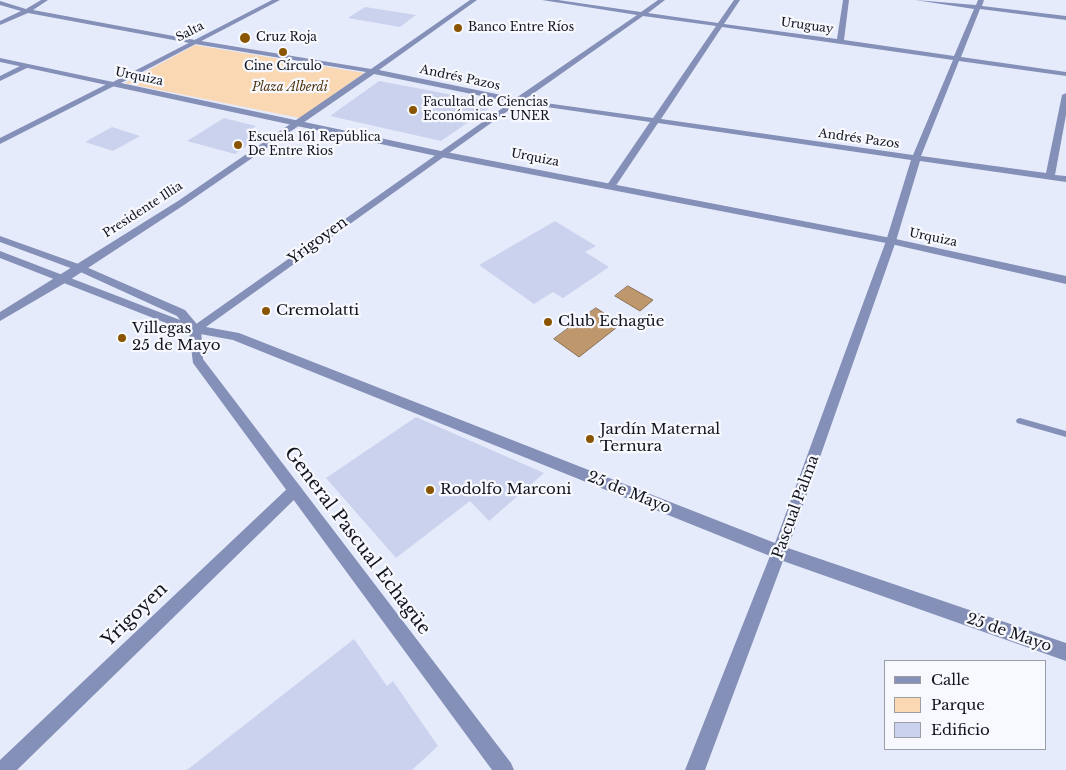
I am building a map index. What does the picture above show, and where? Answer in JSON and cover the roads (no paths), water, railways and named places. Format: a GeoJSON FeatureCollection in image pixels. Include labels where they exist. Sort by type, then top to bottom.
{"type":"FeatureCollection","features":[{"type":"Feature","properties":{"kind":"street"},"geometry":{"type":"LineString","coordinates":[[0,23],[27,11],[44,0]]}},
{"type":"Feature","properties":{"kind":"street","name":"Salta"},"geometry":{"type":"LineString","coordinates":[[0,141],[277,0]]}},
{"type":"Feature","properties":{"kind":"street","name":"Presidente Illia"},"geometry":{"type":"LineString","coordinates":[[0,317],[66,278],[300,123],[474,0]]}},
{"type":"Feature","properties":{"kind":"street","name":"Uruguay"},"geometry":{"type":"LineString","coordinates":[[546,0],[1066,74]]}},
{"type":"Feature","properties":{"kind":"street","name":"Yrigoyen"},"geometry":{"type":"LineString","coordinates":[[195,330],[441,154],[662,0]]}},
{"type":"Feature","properties":{"kind":"street"},"geometry":{"type":"LineString","coordinates":[[612,186],[737,0]]}},
{"type":"Feature","properties":{"kind":"street"},"geometry":{"type":"LineString","coordinates":[[840,42],[846,0]]}},
{"type":"Feature","properties":{"kind":"street"},"geometry":{"type":"LineString","coordinates":[[918,0],[979,4],[1066,18]]}},
{"type":"Feature","properties":{"kind":"street","name":"Andrés Pazos"},"geometry":{"type":"LineString","coordinates":[[0,3],[27,11],[196,42],[372,71],[518,101],[1066,179]]}},
{"type":"Feature","properties":{"kind":"street","name":"Pascual Palma"},"geometry":{"type":"LineString","coordinates":[[695,770],[780,552],[891,241],[916,158],[979,4]]}},
{"type":"Feature","properties":{"kind":"street","name":"Urquiza"},"geometry":{"type":"LineString","coordinates":[[0,60],[441,154],[891,241],[1066,280]]}},
{"type":"Feature","properties":{"kind":"street"},"geometry":{"type":"LineString","coordinates":[[0,79],[27,66]]}},
{"type":"Feature","properties":{"kind":"street"},"geometry":{"type":"LineString","coordinates":[[1050,177],[1066,95]]}},
{"type":"Feature","properties":{"kind":"street"},"geometry":{"type":"LineString","coordinates":[[0,239],[80,268],[181,313],[195,330]]}},
{"type":"Feature","properties":{"kind":"street","name":"25 de Mayo"},"geometry":{"type":"LineString","coordinates":[[0,254],[66,278],[195,330],[235,336],[780,552],[1066,652]]}},
{"type":"Feature","properties":{"kind":"street","name":"General Pascual Echagüe"},"geometry":{"type":"LineString","coordinates":[[195,330],[197,360],[504,770]]}},
{"type":"Feature","properties":{"kind":"street","name":"Yrigoyen"},"geometry":{"type":"LineString","coordinates":[[3,770],[295,490]]}},
{"type":"Feature","properties":{"kind":"lane"},"geometry":{"type":"LineString","coordinates":[[1020,421],[1066,434]]}},
{"type":"Feature","properties":{"kind":"place","name":"Banco Entre Ríos"},"geometry":{"type":"Point","coordinates":[458,28]}},
{"type":"Feature","properties":{"kind":"place","name":"Cruz Roja"},"geometry":{"type":"Point","coordinates":[245,38]}},
{"type":"Feature","properties":{"kind":"place","name":"Cine Círculo"},"geometry":{"type":"Point","coordinates":[283,52]}},
{"type":"Feature","properties":{"kind":"place","name":"Facultad de Ciencias Económicas - UNER"},"geometry":{"type":"Point","coordinates":[413,110]}},
{"type":"Feature","properties":{"kind":"place","name":"Escuela 161 República De Entre Rios"},"geometry":{"type":"Point","coordinates":[238,145]}},
{"type":"Feature","properties":{"kind":"place","name":"Cremolatti"},"geometry":{"type":"Point","coordinates":[266,311]}},
{"type":"Feature","properties":{"kind":"place","name":"Club Echagüe"},"geometry":{"type":"Point","coordinates":[548,322]}},
{"type":"Feature","properties":{"kind":"place","name":"Villegas 25 de Mayo"},"geometry":{"type":"Point","coordinates":[122,338]}},
{"type":"Feature","properties":{"kind":"place","name":"Jardín Maternal Ternura"},"geometry":{"type":"Point","coordinates":[590,439]}},
{"type":"Feature","properties":{"kind":"place","name":"Rodolfo Marconi"},"geometry":{"type":"Point","coordinates":[430,490]}},
{"type":"Feature","properties":{"kind":"park label","name":"Plaza Alberdi"},"geometry":{"type":"Point","coordinates":[290,88]}}]}
